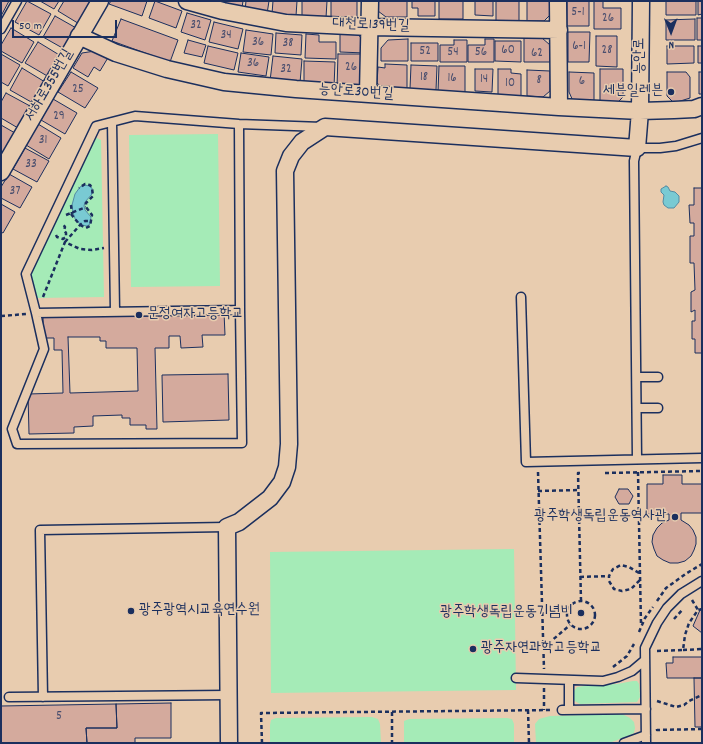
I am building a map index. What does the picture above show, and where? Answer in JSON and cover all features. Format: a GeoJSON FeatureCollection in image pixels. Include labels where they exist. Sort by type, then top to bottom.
{"type":"FeatureCollection","features":[{"type":"Feature","properties":{"kind":"street","name":"서하로355번길"},"geometry":{"type":"LineString","coordinates":[[1,172],[100,1]]}},
{"type":"Feature","properties":{"kind":"street","name":"대천로139번길"},"geometry":{"type":"LineString","coordinates":[[187,1],[223,11],[286,23],[369,27],[558,30]]}},
{"type":"Feature","properties":{"kind":"street"},"geometry":{"type":"LineString","coordinates":[[368,94],[370,1]]}},
{"type":"Feature","properties":{"kind":"street"},"geometry":{"type":"LineString","coordinates":[[558,1],[559,107]]}},
{"type":"Feature","properties":{"kind":"street","name":"능안로"},"geometry":{"type":"LineString","coordinates":[[637,148],[640,111],[641,1]]}},
{"type":"Feature","properties":{"kind":"street","name":"능안로30번길"},"geometry":{"type":"LineString","coordinates":[[79,36],[116,53],[167,69],[224,82],[296,89],[559,107],[640,111],[694,109],[702,106]]}},
{"type":"Feature","properties":{"kind":"street"},"geometry":{"type":"LineString","coordinates":[[229,743],[227,528],[239,522],[270,498],[282,482],[287,467],[289,444],[285,171],[290,156],[302,142],[325,127],[637,148]]}},
{"type":"Feature","properties":{"kind":"lane"},"geometry":{"type":"LineString","coordinates":[[1,29],[17,1]]}},
{"type":"Feature","properties":{"kind":"lane"},"geometry":{"type":"LineString","coordinates":[[239,124],[242,443],[17,444],[12,429],[44,349],[26,274],[96,126],[135,116],[239,124],[325,127]]}},
{"type":"Feature","properties":{"kind":"lane"},"geometry":{"type":"LineString","coordinates":[[112,122],[115,311]]}},
{"type":"Feature","properties":{"kind":"lane"},"geometry":{"type":"LineString","coordinates":[[637,459],[634,161],[637,148],[676,146],[702,138]]}},
{"type":"Feature","properties":{"kind":"lane"},"geometry":{"type":"LineString","coordinates":[[522,297],[526,462],[702,458]]}},
{"type":"Feature","properties":{"kind":"lane"},"geometry":{"type":"LineString","coordinates":[[36,313],[240,310]]}},
{"type":"Feature","properties":{"kind":"lane"},"geometry":{"type":"LineString","coordinates":[[637,377],[658,377]]}},
{"type":"Feature","properties":{"kind":"lane"},"geometry":{"type":"LineString","coordinates":[[637,408],[658,408]]}},
{"type":"Feature","properties":{"kind":"lane"},"geometry":{"type":"LineString","coordinates":[[43,697],[40,530],[227,528]]}},
{"type":"Feature","properties":{"kind":"lane"},"geometry":{"type":"LineString","coordinates":[[624,743],[646,739],[645,648],[657,623],[667,608],[681,594],[702,581]]}},
{"type":"Feature","properties":{"kind":"lane"},"geometry":{"type":"LineString","coordinates":[[516,678],[603,681],[618,678],[632,671],[645,660]]}},
{"type":"Feature","properties":{"kind":"lane"},"geometry":{"type":"LineString","coordinates":[[569,680],[566,710],[646,709]]}},
{"type":"Feature","properties":{"kind":"lane"},"geometry":{"type":"LineString","coordinates":[[9,697],[229,695]]}},
{"type":"Feature","properties":{"kind":"path"},"geometry":{"type":"LineString","coordinates":[[77,190],[85,184],[92,188],[92,196],[86,203],[85,207],[70,214],[80,225],[86,228],[90,226],[92,215],[85,207]]}},
{"type":"Feature","properties":{"kind":"path"},"geometry":{"type":"LineString","coordinates":[[1,316],[36,313],[65,242],[85,221],[92,221]]}},
{"type":"Feature","properties":{"kind":"path"},"geometry":{"type":"LineString","coordinates":[[65,242],[80,249],[92,250],[114,246]]}},
{"type":"Feature","properties":{"kind":"path"},"geometry":{"type":"LineString","coordinates":[[537,462],[544,672]]}},
{"type":"Feature","properties":{"kind":"path"},"geometry":{"type":"LineString","coordinates":[[601,473],[702,471]]}},
{"type":"Feature","properties":{"kind":"path"},"geometry":{"type":"LineString","coordinates":[[638,472],[641,627]]}},
{"type":"Feature","properties":{"kind":"path"},"geometry":{"type":"LineString","coordinates":[[581,601],[578,473],[586,473]]}},
{"type":"Feature","properties":{"kind":"path"},"geometry":{"type":"LineString","coordinates":[[538,491],[579,490]]}},
{"type":"Feature","properties":{"kind":"path"},"geometry":{"type":"LineString","coordinates":[[607,668],[612,667],[626,656],[635,643],[645,618],[666,588],[702,564]]}},
{"type":"Feature","properties":{"kind":"path"},"geometry":{"type":"LineString","coordinates":[[640,574],[629,567],[621,565],[613,569],[609,576],[614,589],[622,592],[631,588],[640,580]]}},
{"type":"Feature","properties":{"kind":"path"},"geometry":{"type":"LineString","coordinates":[[580,577],[609,576]]}},
{"type":"Feature","properties":{"kind":"path"},"geometry":{"type":"LineString","coordinates":[[671,623],[692,600],[697,597]]}},
{"type":"Feature","properties":{"kind":"path"},"geometry":{"type":"LineString","coordinates":[[692,600],[698,610]]}},
{"type":"Feature","properties":{"kind":"path"},"geometry":{"type":"LineString","coordinates":[[581,601],[590,604],[593,607],[595,611],[595,620],[592,624],[584,629],[575,629],[570,625],[566,618],[568,608],[576,602],[581,601]]}},
{"type":"Feature","properties":{"kind":"path"},"geometry":{"type":"LineString","coordinates":[[683,650],[685,635],[689,623],[698,610],[702,609]]}},
{"type":"Feature","properties":{"kind":"path"},"geometry":{"type":"LineString","coordinates":[[543,649],[570,625]]}},
{"type":"Feature","properties":{"kind":"path"},"geometry":{"type":"LineString","coordinates":[[657,646],[657,658]]}},
{"type":"Feature","properties":{"kind":"path"},"geometry":{"type":"LineString","coordinates":[[657,651],[702,649]]}},
{"type":"Feature","properties":{"kind":"path"},"geometry":{"type":"LineString","coordinates":[[657,694],[657,708]]}},
{"type":"Feature","properties":{"kind":"path"},"geometry":{"type":"LineString","coordinates":[[657,701],[676,707],[684,705],[702,695]]}},
{"type":"Feature","properties":{"kind":"path"},"geometry":{"type":"LineString","coordinates":[[528,710],[528,743]]}},
{"type":"Feature","properties":{"kind":"path"},"geometry":{"type":"LineString","coordinates":[[262,743],[261,713],[566,710]]}},
{"type":"Feature","properties":{"kind":"path"},"geometry":{"type":"LineString","coordinates":[[392,712],[392,743]]}},
{"type":"Feature","properties":{"kind":"path"},"geometry":{"type":"LineString","coordinates":[[657,723],[657,730],[702,729]]}},
{"type":"Feature","properties":{"kind":"green space"},"geometry":{"type":"Polygon","coordinates":[[[218,134],[220,286],[131,287],[129,135],[218,134]]]}},
{"type":"Feature","properties":{"kind":"green space"},"geometry":{"type":"Polygon","coordinates":[[[95,137],[101,140],[104,297],[37,298],[30,272],[95,137]]]}},
{"type":"Feature","properties":{"kind":"green space"},"geometry":{"type":"Polygon","coordinates":[[[514,549],[516,690],[271,693],[270,552],[514,549]]]}},
{"type":"Feature","properties":{"kind":"green space"},"geometry":{"type":"Polygon","coordinates":[[[637,681],[639,684],[640,697],[637,702],[580,704],[573,700],[572,696],[577,687],[617,684],[637,681]]]}},
{"type":"Feature","properties":{"kind":"green space"},"geometry":{"type":"Polygon","coordinates":[[[622,714],[634,722],[634,733],[609,743],[536,743],[535,724],[539,719],[550,716],[622,714]]]}},
{"type":"Feature","properties":{"kind":"green space"},"geometry":{"type":"Polygon","coordinates":[[[372,717],[378,719],[380,724],[381,743],[270,743],[271,720],[276,718],[372,717]]]}},
{"type":"Feature","properties":{"kind":"green space"},"geometry":{"type":"Polygon","coordinates":[[[409,719],[512,719],[514,724],[514,743],[404,743],[404,721],[409,719]]]}},
{"type":"Feature","properties":{"kind":"water"},"geometry":{"type":"Polygon","coordinates":[[[85,185],[92,188],[92,194],[85,202],[84,206],[85,210],[91,217],[90,224],[87,226],[76,221],[72,205],[75,194],[80,187],[85,185]]]}},
{"type":"Feature","properties":{"kind":"water"},"geometry":{"type":"Polygon","coordinates":[[[666,186],[670,191],[675,192],[679,196],[679,202],[674,208],[668,208],[664,205],[664,195],[661,192],[661,189],[666,186]]]}},
{"type":"Feature","properties":{"kind":"building"},"geometry":{"type":"Polygon","coordinates":[[[1,1],[9,1],[1,16],[1,1]]]}},
{"type":"Feature","properties":{"kind":"building"},"geometry":{"type":"Polygon","coordinates":[[[27,1],[51,14],[39,35],[15,22],[27,1]]]}},
{"type":"Feature","properties":{"kind":"building"},"geometry":{"type":"Polygon","coordinates":[[[40,1],[59,1],[54,9],[40,1]]]}},
{"type":"Feature","properties":{"kind":"building"},"geometry":{"type":"Polygon","coordinates":[[[64,1],[89,1],[94,4],[81,25],[58,11],[64,1]]]}},
{"type":"Feature","properties":{"kind":"building"},"geometry":{"type":"Polygon","coordinates":[[[111,1],[147,1],[142,16],[109,4],[111,1]]]}},
{"type":"Feature","properties":{"kind":"building"},"geometry":{"type":"Polygon","coordinates":[[[155,1],[182,11],[176,28],[149,18],[155,1]]]}},
{"type":"Feature","properties":{"kind":"building"},"geometry":{"type":"Polygon","coordinates":[[[218,1],[243,1],[242,8],[218,3],[218,1]]]}},
{"type":"Feature","properties":{"kind":"building"},"geometry":{"type":"Polygon","coordinates":[[[246,1],[269,1],[267,14],[245,11],[246,1]]]}},
{"type":"Feature","properties":{"kind":"building"},"geometry":{"type":"Polygon","coordinates":[[[273,1],[297,1],[296,16],[272,14],[273,1]]]}},
{"type":"Feature","properties":{"kind":"building"},"geometry":{"type":"Polygon","coordinates":[[[302,1],[327,1],[326,18],[302,18],[302,1]]]}},
{"type":"Feature","properties":{"kind":"building"},"geometry":{"type":"Polygon","coordinates":[[[331,1],[357,1],[357,18],[331,18],[331,1]]]}},
{"type":"Feature","properties":{"kind":"building"},"geometry":{"type":"Polygon","coordinates":[[[378,1],[407,1],[407,17],[386,17],[378,11],[378,1]]]}},
{"type":"Feature","properties":{"kind":"building"},"geometry":{"type":"Polygon","coordinates":[[[412,1],[435,1],[435,16],[418,16],[418,8],[412,8],[412,1]]]}},
{"type":"Feature","properties":{"kind":"building"},"geometry":{"type":"Polygon","coordinates":[[[439,1],[463,1],[463,19],[439,19],[439,1]]]}},
{"type":"Feature","properties":{"kind":"building"},"geometry":{"type":"Polygon","coordinates":[[[475,1],[493,1],[493,16],[475,15],[475,1]]]}},
{"type":"Feature","properties":{"kind":"building"},"geometry":{"type":"Polygon","coordinates":[[[496,1],[519,1],[519,21],[496,21],[496,1]]]}},
{"type":"Feature","properties":{"kind":"building"},"geometry":{"type":"Polygon","coordinates":[[[527,1],[550,1],[550,15],[544,21],[527,21],[527,1]]]}},
{"type":"Feature","properties":{"kind":"building"},"geometry":{"type":"Polygon","coordinates":[[[567,1],[589,1],[589,26],[567,26],[567,1]]]}},
{"type":"Feature","properties":{"kind":"building"},"geometry":{"type":"Polygon","coordinates":[[[594,1],[603,1],[603,8],[621,8],[621,29],[594,29],[594,1]]]}},
{"type":"Feature","properties":{"kind":"building"},"geometry":{"type":"Polygon","coordinates":[[[666,1],[696,1],[696,15],[666,15],[666,1]]]}},
{"type":"Feature","properties":{"kind":"building"},"geometry":{"type":"Polygon","coordinates":[[[698,1],[702,1],[702,14],[698,15],[698,1]]]}},
{"type":"Feature","properties":{"kind":"building"},"geometry":{"type":"Polygon","coordinates":[[[187,13],[211,20],[205,40],[181,32],[187,13]]]}},
{"type":"Feature","properties":{"kind":"building"},"geometry":{"type":"Polygon","coordinates":[[[55,16],[78,29],[66,50],[43,37],[55,16]]]}},
{"type":"Feature","properties":{"kind":"building"},"geometry":{"type":"Polygon","coordinates":[[[697,18],[702,18],[702,40],[697,40],[697,18]]]}},
{"type":"Feature","properties":{"kind":"building"},"geometry":{"type":"Polygon","coordinates":[[[121,19],[178,40],[170,62],[112,41],[121,19]]]}},
{"type":"Feature","properties":{"kind":"building"},"geometry":{"type":"Polygon","coordinates":[[[695,19],[695,40],[666,40],[666,20],[695,19]]]}},
{"type":"Feature","properties":{"kind":"building"},"geometry":{"type":"Polygon","coordinates":[[[214,22],[243,29],[238,49],[209,42],[214,22]]]}},
{"type":"Feature","properties":{"kind":"building"},"geometry":{"type":"Polygon","coordinates":[[[11,28],[34,42],[22,63],[1,51],[1,45],[11,28]]]}},
{"type":"Feature","properties":{"kind":"building"},"geometry":{"type":"Polygon","coordinates":[[[246,30],[273,34],[271,55],[243,52],[246,30]]]}},
{"type":"Feature","properties":{"kind":"building"},"geometry":{"type":"Polygon","coordinates":[[[340,32],[357,33],[365,43],[365,53],[340,52],[340,32]]]}},
{"type":"Feature","properties":{"kind":"building"},"geometry":{"type":"Polygon","coordinates":[[[568,32],[590,32],[589,62],[568,62],[568,32]]]}},
{"type":"Feature","properties":{"kind":"building"},"geometry":{"type":"Polygon","coordinates":[[[276,33],[302,35],[301,55],[275,53],[276,33]]]}},
{"type":"Feature","properties":{"kind":"building"},"geometry":{"type":"Polygon","coordinates":[[[306,34],[319,35],[319,42],[336,42],[336,59],[305,58],[306,34]]]}},
{"type":"Feature","properties":{"kind":"building"},"geometry":{"type":"Polygon","coordinates":[[[596,36],[617,36],[617,67],[596,66],[596,36]]]}},
{"type":"Feature","properties":{"kind":"building"},"geometry":{"type":"Polygon","coordinates":[[[524,38],[542,38],[550,45],[550,62],[524,62],[524,38]]]}},
{"type":"Feature","properties":{"kind":"building"},"geometry":{"type":"Polygon","coordinates":[[[408,39],[408,61],[381,61],[381,48],[388,40],[408,39]]]}},
{"type":"Feature","properties":{"kind":"building"},"geometry":{"type":"Polygon","coordinates":[[[485,39],[494,39],[494,62],[468,62],[468,45],[485,45],[485,39]]]}},
{"type":"Feature","properties":{"kind":"building"},"geometry":{"type":"Polygon","coordinates":[[[188,40],[206,45],[202,57],[184,53],[188,40]]]}},
{"type":"Feature","properties":{"kind":"building"},"geometry":{"type":"Polygon","coordinates":[[[454,40],[467,40],[467,62],[440,62],[440,45],[454,45],[454,40]]]}},
{"type":"Feature","properties":{"kind":"building"},"geometry":{"type":"Polygon","coordinates":[[[495,41],[521,41],[521,62],[495,61],[495,41]]]}},
{"type":"Feature","properties":{"kind":"building"},"geometry":{"type":"Polygon","coordinates":[[[38,42],[61,56],[49,77],[25,63],[38,42]]]}},
{"type":"Feature","properties":{"kind":"building"},"geometry":{"type":"Polygon","coordinates":[[[411,43],[438,43],[438,61],[411,61],[411,43]]]}},
{"type":"Feature","properties":{"kind":"building"},"geometry":{"type":"Polygon","coordinates":[[[208,46],[238,53],[234,70],[204,63],[208,46]]]}},
{"type":"Feature","properties":{"kind":"building"},"geometry":{"type":"Polygon","coordinates":[[[667,46],[694,46],[694,63],[667,64],[667,46]]]}},
{"type":"Feature","properties":{"kind":"building"},"geometry":{"type":"Polygon","coordinates":[[[698,46],[702,46],[702,63],[698,63],[698,46]]]}},
{"type":"Feature","properties":{"kind":"building"},"geometry":{"type":"Polygon","coordinates":[[[95,51],[109,56],[100,71],[94,67],[88,77],[73,68],[82,53],[95,51]]]}},
{"type":"Feature","properties":{"kind":"building"},"geometry":{"type":"Polygon","coordinates":[[[241,53],[269,57],[266,76],[238,72],[241,53]]]}},
{"type":"Feature","properties":{"kind":"building"},"geometry":{"type":"Polygon","coordinates":[[[1,54],[20,65],[8,86],[1,82],[1,54]]]}},
{"type":"Feature","properties":{"kind":"building"},"geometry":{"type":"Polygon","coordinates":[[[338,54],[364,54],[363,81],[355,88],[337,88],[338,54]]]}},
{"type":"Feature","properties":{"kind":"building"},"geometry":{"type":"Polygon","coordinates":[[[273,56],[302,59],[300,83],[270,81],[273,56]]]}},
{"type":"Feature","properties":{"kind":"building"},"geometry":{"type":"Polygon","coordinates":[[[304,61],[335,62],[334,87],[304,86],[304,61]]]}},
{"type":"Feature","properties":{"kind":"building"},"geometry":{"type":"Polygon","coordinates":[[[385,64],[407,65],[407,91],[385,90],[377,83],[378,67],[385,68],[385,64]]]}},
{"type":"Feature","properties":{"kind":"building"},"geometry":{"type":"Polygon","coordinates":[[[411,65],[437,66],[436,90],[410,89],[411,65]]]}},
{"type":"Feature","properties":{"kind":"building"},"geometry":{"type":"Polygon","coordinates":[[[439,66],[465,66],[465,93],[438,92],[439,66]]]}},
{"type":"Feature","properties":{"kind":"building"},"geometry":{"type":"Polygon","coordinates":[[[22,68],[45,82],[33,103],[10,90],[22,68]]]}},
{"type":"Feature","properties":{"kind":"building"},"geometry":{"type":"Polygon","coordinates":[[[475,69],[493,69],[492,92],[475,91],[475,69]]]}},
{"type":"Feature","properties":{"kind":"building"},"geometry":{"type":"Polygon","coordinates":[[[498,69],[511,69],[511,73],[521,74],[521,96],[498,95],[498,69]]]}},
{"type":"Feature","properties":{"kind":"building"},"geometry":{"type":"Polygon","coordinates":[[[600,69],[623,69],[623,97],[615,105],[600,105],[600,69]]]}},
{"type":"Feature","properties":{"kind":"building"},"geometry":{"type":"Polygon","coordinates":[[[527,70],[550,71],[550,91],[543,97],[527,96],[527,70]]]}},
{"type":"Feature","properties":{"kind":"building"},"geometry":{"type":"Polygon","coordinates":[[[71,72],[98,88],[85,108],[58,92],[71,72]]]}},
{"type":"Feature","properties":{"kind":"building"},"geometry":{"type":"Polygon","coordinates":[[[569,72],[594,73],[594,103],[573,101],[569,92],[569,72]]]}},
{"type":"Feature","properties":{"kind":"building"},"geometry":{"type":"Polygon","coordinates":[[[667,72],[686,72],[690,77],[690,98],[674,103],[667,96],[667,72]]]}},
{"type":"Feature","properties":{"kind":"building"},"geometry":{"type":"Polygon","coordinates":[[[699,72],[702,72],[702,94],[699,94],[699,72]]]}},
{"type":"Feature","properties":{"kind":"building"},"geometry":{"type":"Polygon","coordinates":[[[6,93],[30,106],[18,128],[1,118],[1,102],[6,93]]]}},
{"type":"Feature","properties":{"kind":"building"},"geometry":{"type":"Polygon","coordinates":[[[53,99],[77,113],[65,134],[41,120],[53,99]]]}},
{"type":"Feature","properties":{"kind":"building"},"geometry":{"type":"Polygon","coordinates":[[[38,124],[61,138],[49,159],[26,145],[38,124]]]}},
{"type":"Feature","properties":{"kind":"building"},"geometry":{"type":"Polygon","coordinates":[[[1,125],[15,133],[2,154],[1,153],[1,125]]]}},
{"type":"Feature","properties":{"kind":"building"},"geometry":{"type":"Polygon","coordinates":[[[25,148],[49,161],[37,182],[13,169],[25,148]]]}},
{"type":"Feature","properties":{"kind":"building"},"geometry":{"type":"Polygon","coordinates":[[[9,174],[32,187],[20,208],[1,198],[1,187],[9,174]]]}},
{"type":"Feature","properties":{"kind":"building"},"geometry":{"type":"Polygon","coordinates":[[[694,188],[702,188],[702,353],[695,353],[695,339],[692,339],[692,321],[695,321],[695,310],[691,312],[691,292],[695,290],[694,263],[690,263],[690,236],[694,236],[694,223],[690,223],[689,205],[694,205],[694,188]]]}},
{"type":"Feature","properties":{"kind":"building"},"geometry":{"type":"Polygon","coordinates":[[[1,204],[15,212],[3,233],[1,232],[1,204]]]}},
{"type":"Feature","properties":{"kind":"building"},"geometry":{"type":"Polygon","coordinates":[[[224,312],[225,335],[202,335],[203,347],[181,348],[180,336],[169,336],[169,348],[155,348],[157,429],[146,429],[146,425],[130,425],[130,418],[122,418],[122,415],[93,416],[93,426],[74,427],[74,433],[29,434],[28,394],[63,393],[62,350],[54,350],[54,338],[43,338],[43,316],[224,312]],[[68,337],[70,393],[138,391],[137,348],[106,348],[106,341],[100,341],[100,337],[68,337]]]}},
{"type":"Feature","properties":{"kind":"building"},"geometry":{"type":"Polygon","coordinates":[[[228,374],[229,420],[163,422],[162,375],[228,374]]]}},
{"type":"Feature","properties":{"kind":"building","name":"광주학생독립운동역사관"},"geometry":{"type":"Polygon","coordinates":[[[663,475],[682,475],[682,484],[702,484],[702,513],[681,513],[681,520],[689,525],[693,530],[696,537],[696,544],[691,556],[685,561],[678,563],[670,563],[657,556],[652,542],[653,535],[657,528],[662,523],[669,520],[669,514],[647,514],[647,484],[663,484],[663,475]]]}},
{"type":"Feature","properties":{"kind":"building"},"geometry":{"type":"Polygon","coordinates":[[[619,489],[628,489],[633,496],[629,504],[619,504],[615,497],[619,489]]]}},
{"type":"Feature","properties":{"kind":"building"},"geometry":{"type":"Polygon","coordinates":[[[700,610],[702,610],[702,633],[693,626],[700,610]]]}},
{"type":"Feature","properties":{"kind":"building"},"geometry":{"type":"Polygon","coordinates":[[[673,657],[702,657],[702,678],[667,678],[666,663],[673,663],[673,657]]]}},
{"type":"Feature","properties":{"kind":"building"},"geometry":{"type":"Polygon","coordinates":[[[694,678],[702,678],[702,727],[695,727],[694,678]]]}},
{"type":"Feature","properties":{"kind":"building"},"geometry":{"type":"Polygon","coordinates":[[[171,703],[171,738],[135,738],[135,743],[87,743],[86,728],[117,728],[116,704],[171,703]]]}},
{"type":"Feature","properties":{"kind":"building"},"geometry":{"type":"Polygon","coordinates":[[[116,704],[117,728],[86,728],[87,743],[1,743],[1,706],[116,704]]]}},
{"type":"Feature","properties":{"kind":"place","name":"세븐일레븐"},"geometry":{"type":"Point","coordinates":[671,92]}},
{"type":"Feature","properties":{"kind":"place","name":"문정여자고등학교"},"geometry":{"type":"Point","coordinates":[139,315]}},
{"type":"Feature","properties":{"kind":"place","name":"광주학생독립운동역사관"},"geometry":{"type":"Point","coordinates":[675,517]}},
{"type":"Feature","properties":{"kind":"place","name":"광주광역시교육연수원"},"geometry":{"type":"Point","coordinates":[131,611]}},
{"type":"Feature","properties":{"kind":"place","name":"광주학생독립운동기념비"},"geometry":{"type":"Point","coordinates":[581,613]}},
{"type":"Feature","properties":{"kind":"place","name":"광주자연과학고등학교"},"geometry":{"type":"Point","coordinates":[473,649]}}]}
